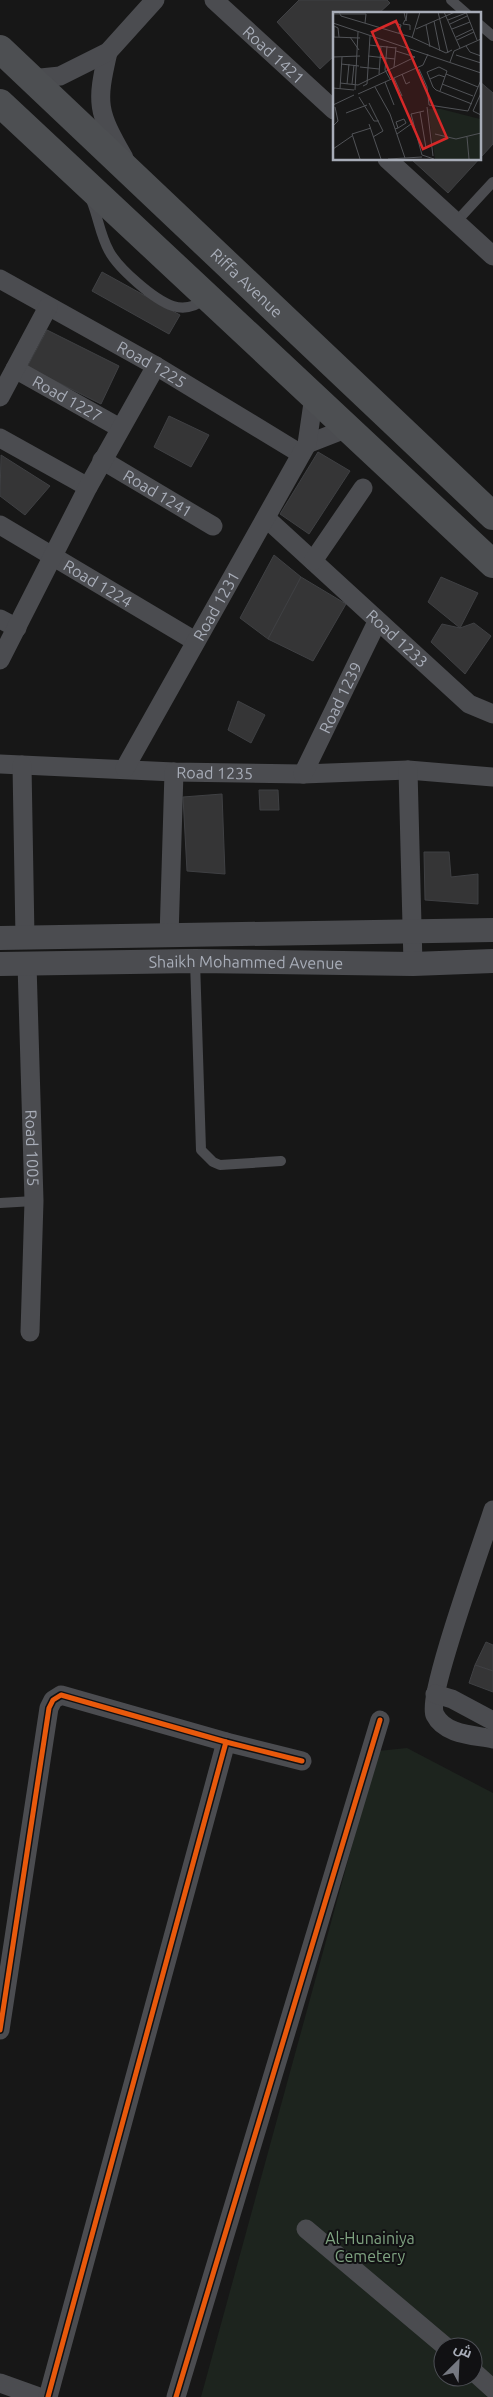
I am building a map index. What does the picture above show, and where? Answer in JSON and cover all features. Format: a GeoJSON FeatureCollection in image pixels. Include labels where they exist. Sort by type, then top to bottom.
{"type":"FeatureCollection","features":[{"type":"Feature","properties":{"kind":"main road","name":"Riffa Avenue"},"geometry":{"type":"LineString","coordinates":[[0,49],[493,516]]}},
{"type":"Feature","properties":{"kind":"main road"},"geometry":{"type":"LineString","coordinates":[[0,103],[493,564]]}},
{"type":"Feature","properties":{"kind":"street"},"geometry":{"type":"LineString","coordinates":[[31,79],[60,76],[108,52],[155,0]]}},
{"type":"Feature","properties":{"kind":"street","name":"Road 1421"},"geometry":{"type":"LineString","coordinates":[[214,0],[333,109]]}},
{"type":"Feature","properties":{"kind":"street"},"geometry":{"type":"LineString","coordinates":[[108,52],[100,84],[101,113],[136,179]]}},
{"type":"Feature","properties":{"kind":"street"},"geometry":{"type":"LineString","coordinates":[[388,160],[493,256]]}},
{"type":"Feature","properties":{"kind":"street","name":"Road 1225"},"geometry":{"type":"LineString","coordinates":[[0,279],[304,449]]}},
{"type":"Feature","properties":{"kind":"street","name":"Road 1227"},"geometry":{"type":"LineString","coordinates":[[0,397],[48,307]]}},
{"type":"Feature","properties":{"kind":"street"},"geometry":{"type":"LineString","coordinates":[[0,660],[102,460],[156,366]]}},
{"type":"Feature","properties":{"kind":"street","name":"Road 1227"},"geometry":{"type":"LineString","coordinates":[[15,369],[120,428]]}},
{"type":"Feature","properties":{"kind":"street","name":"Road 1231"},"geometry":{"type":"LineString","coordinates":[[125,768],[194,641],[304,449],[314,396]]}},
{"type":"Feature","properties":{"kind":"street"},"geometry":{"type":"LineString","coordinates":[[304,449],[348,428]]}},
{"type":"Feature","properties":{"kind":"street"},"geometry":{"type":"LineString","coordinates":[[0,438],[88,487]]}},
{"type":"Feature","properties":{"kind":"street","name":"Road 1241"},"geometry":{"type":"LineString","coordinates":[[102,460],[213,526]]}},
{"type":"Feature","properties":{"kind":"street"},"geometry":{"type":"LineString","coordinates":[[313,561],[363,488]]}},
{"type":"Feature","properties":{"kind":"street","name":"Road 1233"},"geometry":{"type":"LineString","coordinates":[[266,518],[377,622],[469,704],[490,708]]}},
{"type":"Feature","properties":{"kind":"street","name":"Road 1224"},"geometry":{"type":"LineString","coordinates":[[0,525],[194,641]]}},
{"type":"Feature","properties":{"kind":"street"},"geometry":{"type":"LineString","coordinates":[[0,619],[17,628]]}},
{"type":"Feature","properties":{"kind":"street","name":"Road 1239"},"geometry":{"type":"LineString","coordinates":[[303,774],[377,622]]}},
{"type":"Feature","properties":{"kind":"street","name":"Road 1235"},"geometry":{"type":"LineString","coordinates":[[0,764],[125,768],[174,772],[303,774],[408,770],[493,777]]}},
{"type":"Feature","properties":{"kind":"street"},"geometry":{"type":"LineString","coordinates":[[22,765],[25,938]]}},
{"type":"Feature","properties":{"kind":"street"},"geometry":{"type":"LineString","coordinates":[[408,770],[412,964]]}},
{"type":"Feature","properties":{"kind":"street"},"geometry":{"type":"LineString","coordinates":[[169,937],[174,772]]}},
{"type":"Feature","properties":{"kind":"street","name":"Shaikh Mohammed Avenue"},"geometry":{"type":"LineString","coordinates":[[0,938],[169,937],[493,930]]}},
{"type":"Feature","properties":{"kind":"street","name":"Shaikh Mohammed Avenue"},"geometry":{"type":"LineString","coordinates":[[0,964],[195,961],[412,964],[493,961]]}},
{"type":"Feature","properties":{"kind":"street","name":"Road 1005"},"geometry":{"type":"LineString","coordinates":[[27,964],[34,1201],[30,1332]]}},
{"type":"Feature","properties":{"kind":"street"},"geometry":{"type":"LineString","coordinates":[[493,1510],[435,1694],[434,1713],[442,1725],[457,1732],[493,1739]]}},
{"type":"Feature","properties":{"kind":"street"},"geometry":{"type":"LineString","coordinates":[[435,1694],[452,1699],[493,1721]]}},
{"type":"Feature","properties":{"kind":"street"},"geometry":{"type":"LineString","coordinates":[[0,2030],[49,1708],[53,1700],[61,1695],[226,1742],[302,1761]]}},
{"type":"Feature","properties":{"kind":"street"},"geometry":{"type":"LineString","coordinates":[[176,2397],[380,1720]]}},
{"type":"Feature","properties":{"kind":"street"},"geometry":{"type":"LineString","coordinates":[[48,2397],[226,1742]]}},
{"type":"Feature","properties":{"kind":"street"},"geometry":{"type":"LineString","coordinates":[[306,2229],[434,2337]]}},
{"type":"Feature","properties":{"kind":"street"},"geometry":{"type":"LineString","coordinates":[[483,2380],[493,2389]]}},
{"type":"Feature","properties":{"kind":"street"},"geometry":{"type":"LineString","coordinates":[[0,2383],[39,2397]]}},
{"type":"Feature","properties":{"kind":"lane"},"geometry":{"type":"LineString","coordinates":[[451,0],[465,12]]}},
{"type":"Feature","properties":{"kind":"lane"},"geometry":{"type":"LineString","coordinates":[[480,25],[493,36]]}},
{"type":"Feature","properties":{"kind":"lane"},"geometry":{"type":"LineString","coordinates":[[73,171],[90,197],[107,249],[121,268],[163,302],[172,306],[192,307],[208,296]]}},
{"type":"Feature","properties":{"kind":"lane"},"geometry":{"type":"LineString","coordinates":[[456,222],[493,182]]}},
{"type":"Feature","properties":{"kind":"lane"},"geometry":{"type":"LineString","coordinates":[[195,961],[201,1150],[213,1162],[220,1165],[281,1160]]}},
{"type":"Feature","properties":{"kind":"lane"},"geometry":{"type":"LineString","coordinates":[[0,1203],[34,1201]]}},
{"type":"Feature","properties":{"kind":"green space","name":"Al-Hunainiya Cemetery"},"geometry":{"type":"Polygon","coordinates":[[[407,1748],[493,1793],[493,2397],[201,2397],[378,1751],[407,1748]]]}},
{"type":"Feature","properties":{"kind":"building"},"geometry":{"type":"Polygon","coordinates":[[[299,0],[387,0],[390,3],[380,12],[333,12],[333,57],[320,69],[277,22],[299,0]]]}},
{"type":"Feature","properties":{"kind":"building"},"geometry":{"type":"Polygon","coordinates":[[[480,82],[493,93],[493,144],[480,158],[480,82]]]}},
{"type":"Feature","properties":{"kind":"building"},"geometry":{"type":"Polygon","coordinates":[[[412,160],[478,160],[448,193],[412,160]]]}},
{"type":"Feature","properties":{"kind":"building"},"geometry":{"type":"Polygon","coordinates":[[[102,272],[180,315],[169,334],[92,291],[102,272]]]}},
{"type":"Feature","properties":{"kind":"building"},"geometry":{"type":"Polygon","coordinates":[[[47,330],[119,366],[101,404],[27,367],[47,330]]]}},
{"type":"Feature","properties":{"kind":"building"},"geometry":{"type":"Polygon","coordinates":[[[169,416],[209,435],[191,467],[154,447],[169,416]]]}},
{"type":"Feature","properties":{"kind":"building"},"geometry":{"type":"Polygon","coordinates":[[[318,452],[350,471],[309,534],[280,514],[318,452]]]}},
{"type":"Feature","properties":{"kind":"building"},"geometry":{"type":"Polygon","coordinates":[[[1,455],[50,486],[25,515],[0,496],[1,455]]]}},
{"type":"Feature","properties":{"kind":"building"},"geometry":{"type":"Polygon","coordinates":[[[274,555],[301,577],[268,639],[240,618],[274,555]]]}},
{"type":"Feature","properties":{"kind":"building"},"geometry":{"type":"Polygon","coordinates":[[[301,577],[346,604],[313,661],[268,639],[301,577]]]}},
{"type":"Feature","properties":{"kind":"building"},"geometry":{"type":"Polygon","coordinates":[[[441,577],[478,593],[460,628],[428,602],[441,577]]]}},
{"type":"Feature","properties":{"kind":"building"},"geometry":{"type":"Polygon","coordinates":[[[474,623],[491,636],[465,674],[431,642],[442,624],[460,628],[474,623]]]}},
{"type":"Feature","properties":{"kind":"building"},"geometry":{"type":"Polygon","coordinates":[[[238,701],[265,715],[251,743],[228,730],[238,701]]]}},
{"type":"Feature","properties":{"kind":"building"},"geometry":{"type":"Polygon","coordinates":[[[259,790],[278,790],[279,810],[260,810],[259,790]]]}},
{"type":"Feature","properties":{"kind":"building"},"geometry":{"type":"Polygon","coordinates":[[[222,794],[225,874],[187,871],[183,797],[222,794]]]}},
{"type":"Feature","properties":{"kind":"building"},"geometry":{"type":"Polygon","coordinates":[[[424,852],[449,852],[451,877],[478,874],[478,904],[425,900],[424,852]]]}},
{"type":"Feature","properties":{"kind":"building"},"geometry":{"type":"Polygon","coordinates":[[[486,1642],[493,1645],[493,1671],[475,1665],[486,1642]]]}},
{"type":"Feature","properties":{"kind":"building"},"geometry":{"type":"Polygon","coordinates":[[[475,1665],[493,1671],[493,1692],[469,1683],[475,1665]]]}},
{"type":"Feature","properties":{"kind":"cycle path"},"geometry":{"type":"LineString","coordinates":[[0,2030],[49,1708],[53,1700],[61,1695],[226,1742],[302,1761]]}},
{"type":"Feature","properties":{"kind":"cycle path"},"geometry":{"type":"LineString","coordinates":[[176,2397],[380,1720]]}},
{"type":"Feature","properties":{"kind":"cycle path"},"geometry":{"type":"LineString","coordinates":[[48,2397],[226,1742]]}}]}
